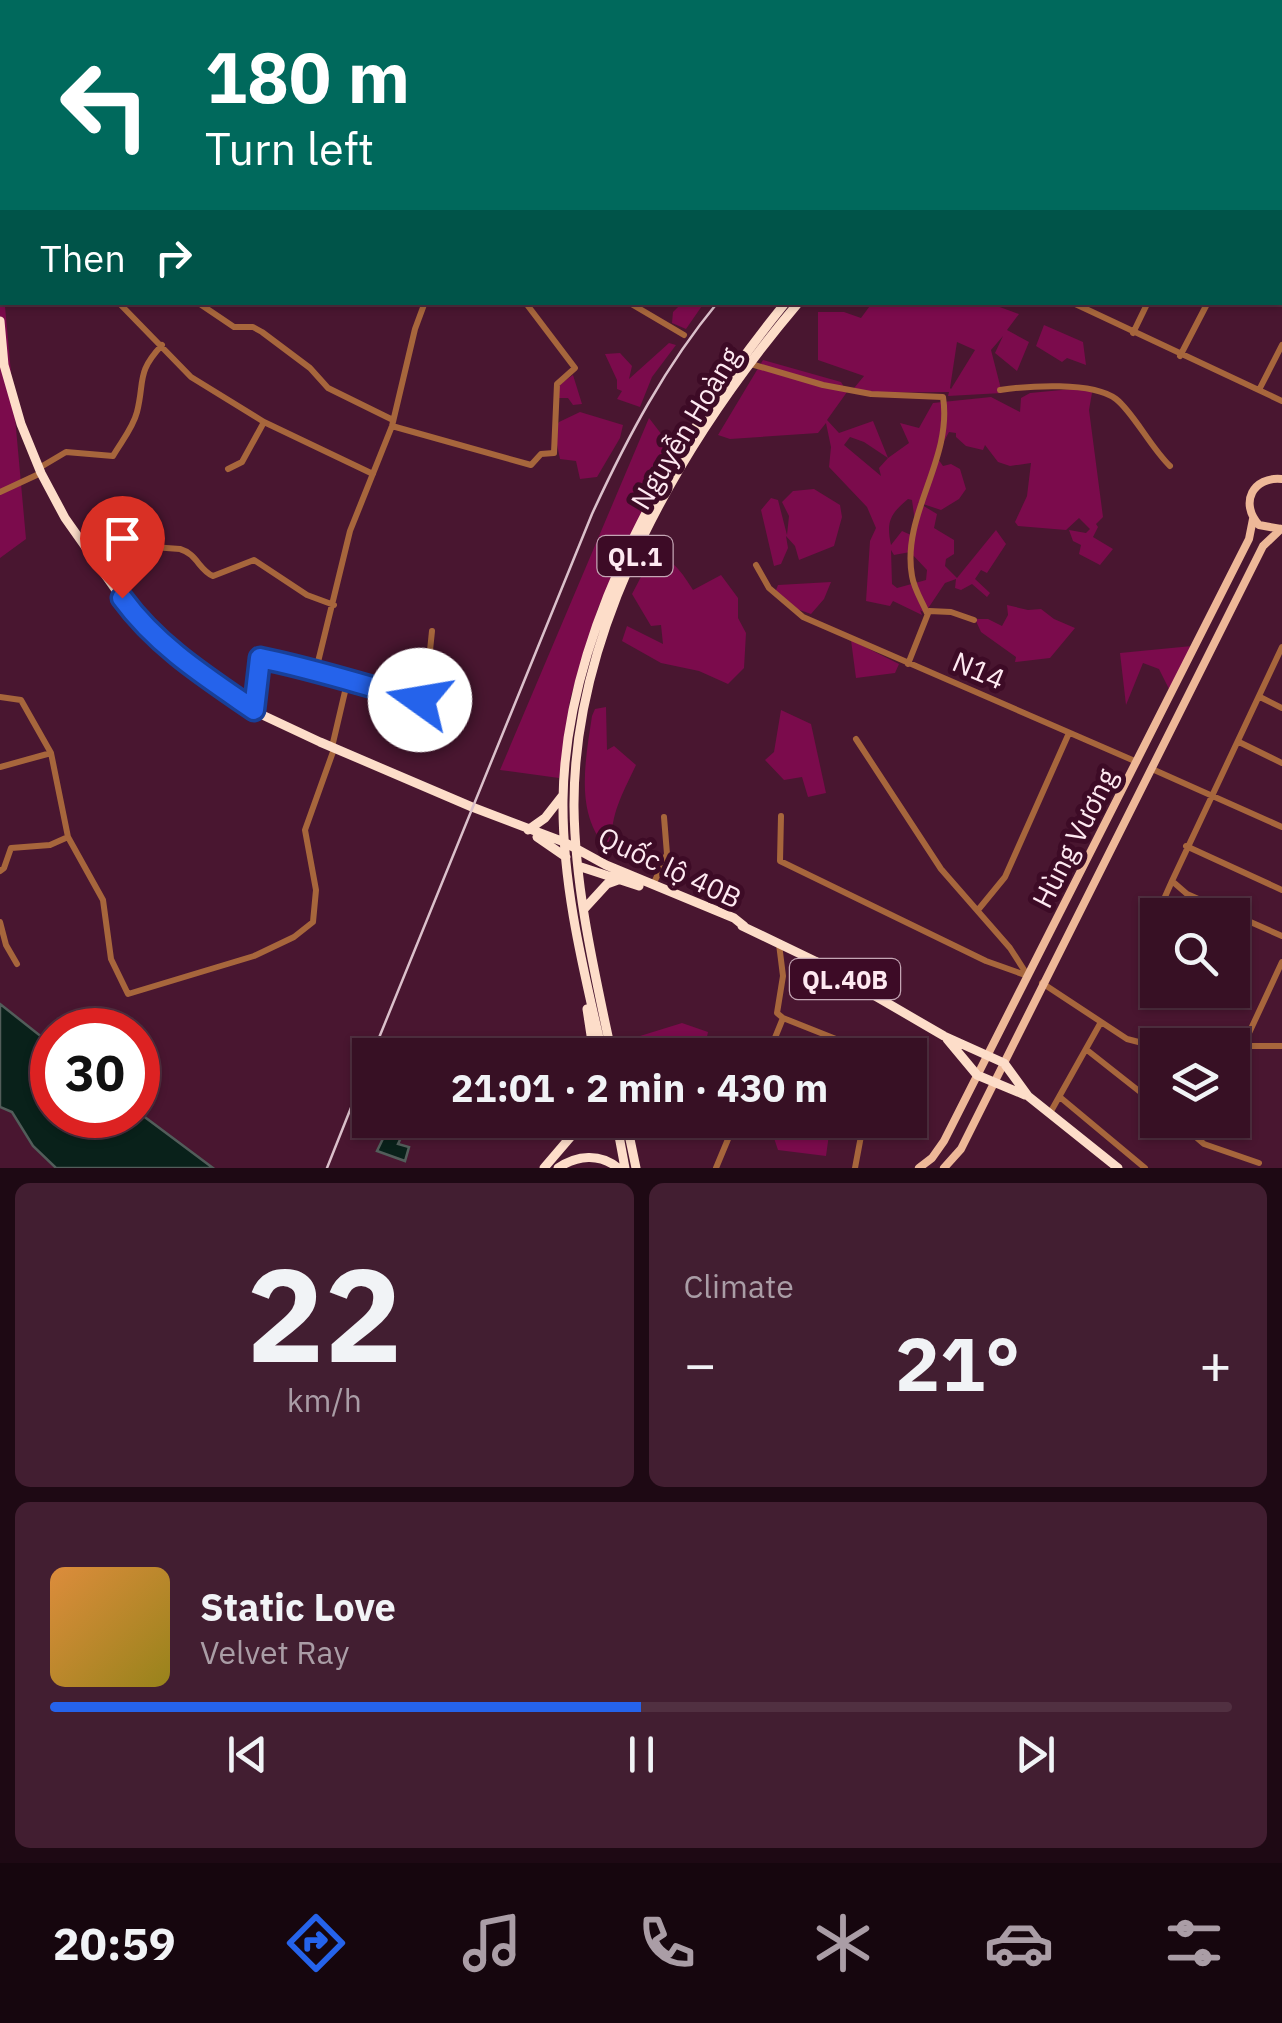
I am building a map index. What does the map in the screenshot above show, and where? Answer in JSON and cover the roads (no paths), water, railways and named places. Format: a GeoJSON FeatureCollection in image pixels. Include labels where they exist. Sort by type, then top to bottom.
{"type":"FeatureCollection","features":[{"type":"Feature","properties":{"kind":"highway","name":"Nguyễn Hoàng"},"geometry":{"type":"LineString","coordinates":[[599,1038],[564,842],[563,795],[578,690],[592,638],[638,530],[714,394],[783,305]]}},
{"type":"Feature","properties":{"kind":"highway","name":"Nguyễn Hoàng"},"geometry":{"type":"LineString","coordinates":[[609,1038],[584,910],[574,808],[578,746],[588,688],[614,604],[670,489],[719,406],[797,305]]}},
{"type":"Feature","properties":{"kind":"highway","name":"Quốc lộ 40B"},"geometry":{"type":"LineString","coordinates":[[0,322],[4,364],[21,424],[64,518],[142,626],[192,668],[254,710],[333,748],[564,842],[606,865],[722,912],[944,1036]]}},
{"type":"Feature","properties":{"kind":"highway"},"geometry":{"type":"LineString","coordinates":[[528,830],[545,818],[563,795]]}},
{"type":"Feature","properties":{"kind":"highway","name":"Quốc lộ 40B"},"geometry":{"type":"LineString","coordinates":[[528,830],[579,867],[744,926]]}},
{"type":"Feature","properties":{"kind":"highway"},"geometry":{"type":"LineString","coordinates":[[584,910],[607,884],[620,880]]}},
{"type":"Feature","properties":{"kind":"highway"},"geometry":{"type":"LineString","coordinates":[[582,957],[592,1038]]}},
{"type":"Feature","properties":{"kind":"highway"},"geometry":{"type":"LineString","coordinates":[[944,1036],[1004,1063],[1028,1096],[1118,1168]]}},
{"type":"Feature","properties":{"kind":"highway"},"geometry":{"type":"LineString","coordinates":[[944,1036],[978,1075],[1028,1096]]}},
{"type":"Feature","properties":{"kind":"highway"},"geometry":{"type":"LineString","coordinates":[[544,1168],[571,1138]]}},
{"type":"Feature","properties":{"kind":"highway"},"geometry":{"type":"LineString","coordinates":[[618,1138],[622,1168]]}},
{"type":"Feature","properties":{"kind":"highway"},"geometry":{"type":"LineString","coordinates":[[630,1138],[636,1168]]}},
{"type":"Feature","properties":{"kind":"highway"},"geometry":{"type":"LineString","coordinates":[[558,1168],[593,1156],[622,1168]]}},
{"type":"Feature","properties":{"kind":"main road","name":"Hùng Vương"},"geometry":{"type":"LineString","coordinates":[[919,1168],[944,1142],[1249,539],[1254,519],[1248,503],[1254,487],[1280,476]]}},
{"type":"Feature","properties":{"kind":"main road"},"geometry":{"type":"LineString","coordinates":[[1254,519],[1266,528],[1281,528]]}},
{"type":"Feature","properties":{"kind":"main road","name":"Hùng Vương"},"geometry":{"type":"LineString","coordinates":[[944,1168],[962,1149],[1264,546],[1281,528]]}},
{"type":"Feature","properties":{"kind":"main road"},"geometry":{"type":"LineString","coordinates":[[1138,762],[1152,769]]}},
{"type":"Feature","properties":{"kind":"main road"},"geometry":{"type":"LineString","coordinates":[[1028,976],[1042,984]]}},
{"type":"Feature","properties":{"kind":"street"},"geometry":{"type":"LineString","coordinates":[[121,305],[192,377],[264,422],[373,474]]}},
{"type":"Feature","properties":{"kind":"street"},"geometry":{"type":"LineString","coordinates":[[201,305],[234,327],[253,327],[262,332],[310,368],[328,388],[393,423],[530,466],[541,454],[554,454],[557,384],[575,368],[527,305]]}},
{"type":"Feature","properties":{"kind":"street"},"geometry":{"type":"LineString","coordinates":[[318,669],[350,531],[393,423],[424,305]]}},
{"type":"Feature","properties":{"kind":"street"},"geometry":{"type":"LineString","coordinates":[[633,305],[684,335]]}},
{"type":"Feature","properties":{"kind":"street"},"geometry":{"type":"LineString","coordinates":[[1133,332],[1146,305]]}},
{"type":"Feature","properties":{"kind":"street"},"geometry":{"type":"LineString","coordinates":[[1180,356],[1206,305]]}},
{"type":"Feature","properties":{"kind":"street"},"geometry":{"type":"LineString","coordinates":[[1087,306],[1180,356],[1282,402]]}},
{"type":"Feature","properties":{"kind":"street"},"geometry":{"type":"LineString","coordinates":[[1258,390],[1282,344]]}},
{"type":"Feature","properties":{"kind":"street"},"geometry":{"type":"LineString","coordinates":[[0,492],[66,452],[113,456],[136,414],[138,390],[149,358],[162,345]]}},
{"type":"Feature","properties":{"kind":"street"},"geometry":{"type":"LineString","coordinates":[[750,363],[852,391],[895,397],[943,397],[944,436],[911,543],[912,576],[927,613],[908,664]]}},
{"type":"Feature","properties":{"kind":"street"},"geometry":{"type":"LineString","coordinates":[[1000,390],[1063,387],[1106,393],[1121,404],[1170,466]]}},
{"type":"Feature","properties":{"kind":"street"},"geometry":{"type":"LineString","coordinates":[[228,469],[244,459],[264,422]]}},
{"type":"Feature","properties":{"kind":"street"},"geometry":{"type":"LineString","coordinates":[[82,542],[180,549],[192,553],[213,576],[254,560],[307,595],[334,605]]}},
{"type":"Feature","properties":{"kind":"street","name":"N14"},"geometry":{"type":"LineString","coordinates":[[756,565],[769,588],[803,617],[1138,762]]}},
{"type":"Feature","properties":{"kind":"street"},"geometry":{"type":"LineString","coordinates":[[927,613],[951,612],[974,620]]}},
{"type":"Feature","properties":{"kind":"street"},"geometry":{"type":"LineString","coordinates":[[254,710],[260,658],[318,669],[347,682],[425,699],[432,631]]}},
{"type":"Feature","properties":{"kind":"street"},"geometry":{"type":"LineString","coordinates":[[1164,898],[1282,649]]}},
{"type":"Feature","properties":{"kind":"street"},"geometry":{"type":"LineString","coordinates":[[0,697],[21,700],[51,752],[68,838],[103,900],[112,959],[126,992],[132,994],[230,965],[294,937],[315,919],[316,890],[305,830],[333,748],[347,682]]}},
{"type":"Feature","properties":{"kind":"street"},"geometry":{"type":"LineString","coordinates":[[1260,697],[1282,708]]}},
{"type":"Feature","properties":{"kind":"street"},"geometry":{"type":"LineString","coordinates":[[978,910],[1005,877],[1069,733]]}},
{"type":"Feature","properties":{"kind":"street"},"geometry":{"type":"LineString","coordinates":[[856,739],[941,869],[1028,976]]}},
{"type":"Feature","properties":{"kind":"street"},"geometry":{"type":"LineString","coordinates":[[1239,742],[1282,764]]}},
{"type":"Feature","properties":{"kind":"street"},"geometry":{"type":"LineString","coordinates":[[0,767],[51,752]]}},
{"type":"Feature","properties":{"kind":"street"},"geometry":{"type":"LineString","coordinates":[[1152,769],[1282,827]]}},
{"type":"Feature","properties":{"kind":"street"},"geometry":{"type":"LineString","coordinates":[[781,816],[780,862],[986,961],[1028,976]]}},
{"type":"Feature","properties":{"kind":"street"},"geometry":{"type":"LineString","coordinates":[[654,885],[667,854],[664,817]]}},
{"type":"Feature","properties":{"kind":"street"},"geometry":{"type":"LineString","coordinates":[[0,871],[11,848],[50,845],[68,838]]}},
{"type":"Feature","properties":{"kind":"street"},"geometry":{"type":"LineString","coordinates":[[1186,846],[1282,890]]}},
{"type":"Feature","properties":{"kind":"street"},"geometry":{"type":"LineString","coordinates":[[1172,881],[1187,894],[1282,936]]}},
{"type":"Feature","properties":{"kind":"street"},"geometry":{"type":"LineString","coordinates":[[0,922],[17,964]]}},
{"type":"Feature","properties":{"kind":"street"},"geometry":{"type":"LineString","coordinates":[[779,944],[782,976],[776,1010],[783,1018],[833,1038]]}},
{"type":"Feature","properties":{"kind":"street"},"geometry":{"type":"LineString","coordinates":[[1250,1031],[1282,962]]}},
{"type":"Feature","properties":{"kind":"street"},"geometry":{"type":"LineString","coordinates":[[1042,984],[1127,1040],[1140,1043]]}},
{"type":"Feature","properties":{"kind":"street"},"geometry":{"type":"LineString","coordinates":[[775,1038],[783,1018]]}},
{"type":"Feature","properties":{"kind":"street"},"geometry":{"type":"LineString","coordinates":[[1050,1113],[1101,1022]]}},
{"type":"Feature","properties":{"kind":"street"},"geometry":{"type":"LineString","coordinates":[[1250,1046],[1282,1046]]}},
{"type":"Feature","properties":{"kind":"street"},"geometry":{"type":"LineString","coordinates":[[1087,1050],[1140,1092]]}},
{"type":"Feature","properties":{"kind":"street"},"geometry":{"type":"LineString","coordinates":[[1060,1098],[1145,1168]]}},
{"type":"Feature","properties":{"kind":"street"},"geometry":{"type":"LineString","coordinates":[[716,1168],[728,1138]]}},
{"type":"Feature","properties":{"kind":"street"},"geometry":{"type":"LineString","coordinates":[[855,1168],[861,1138]]}},
{"type":"Feature","properties":{"kind":"street"},"geometry":{"type":"LineString","coordinates":[[1197,1138],[1204,1144],[1258,1162]]}},
{"type":"Feature","properties":{"kind":"railway"},"geometry":{"type":"LineString","coordinates":[[379,1038],[592,514],[648,404],[716,305]]}},
{"type":"Feature","properties":{"kind":"railway"},"geometry":{"type":"LineString","coordinates":[[327,1168],[352,1105]]}}]}
